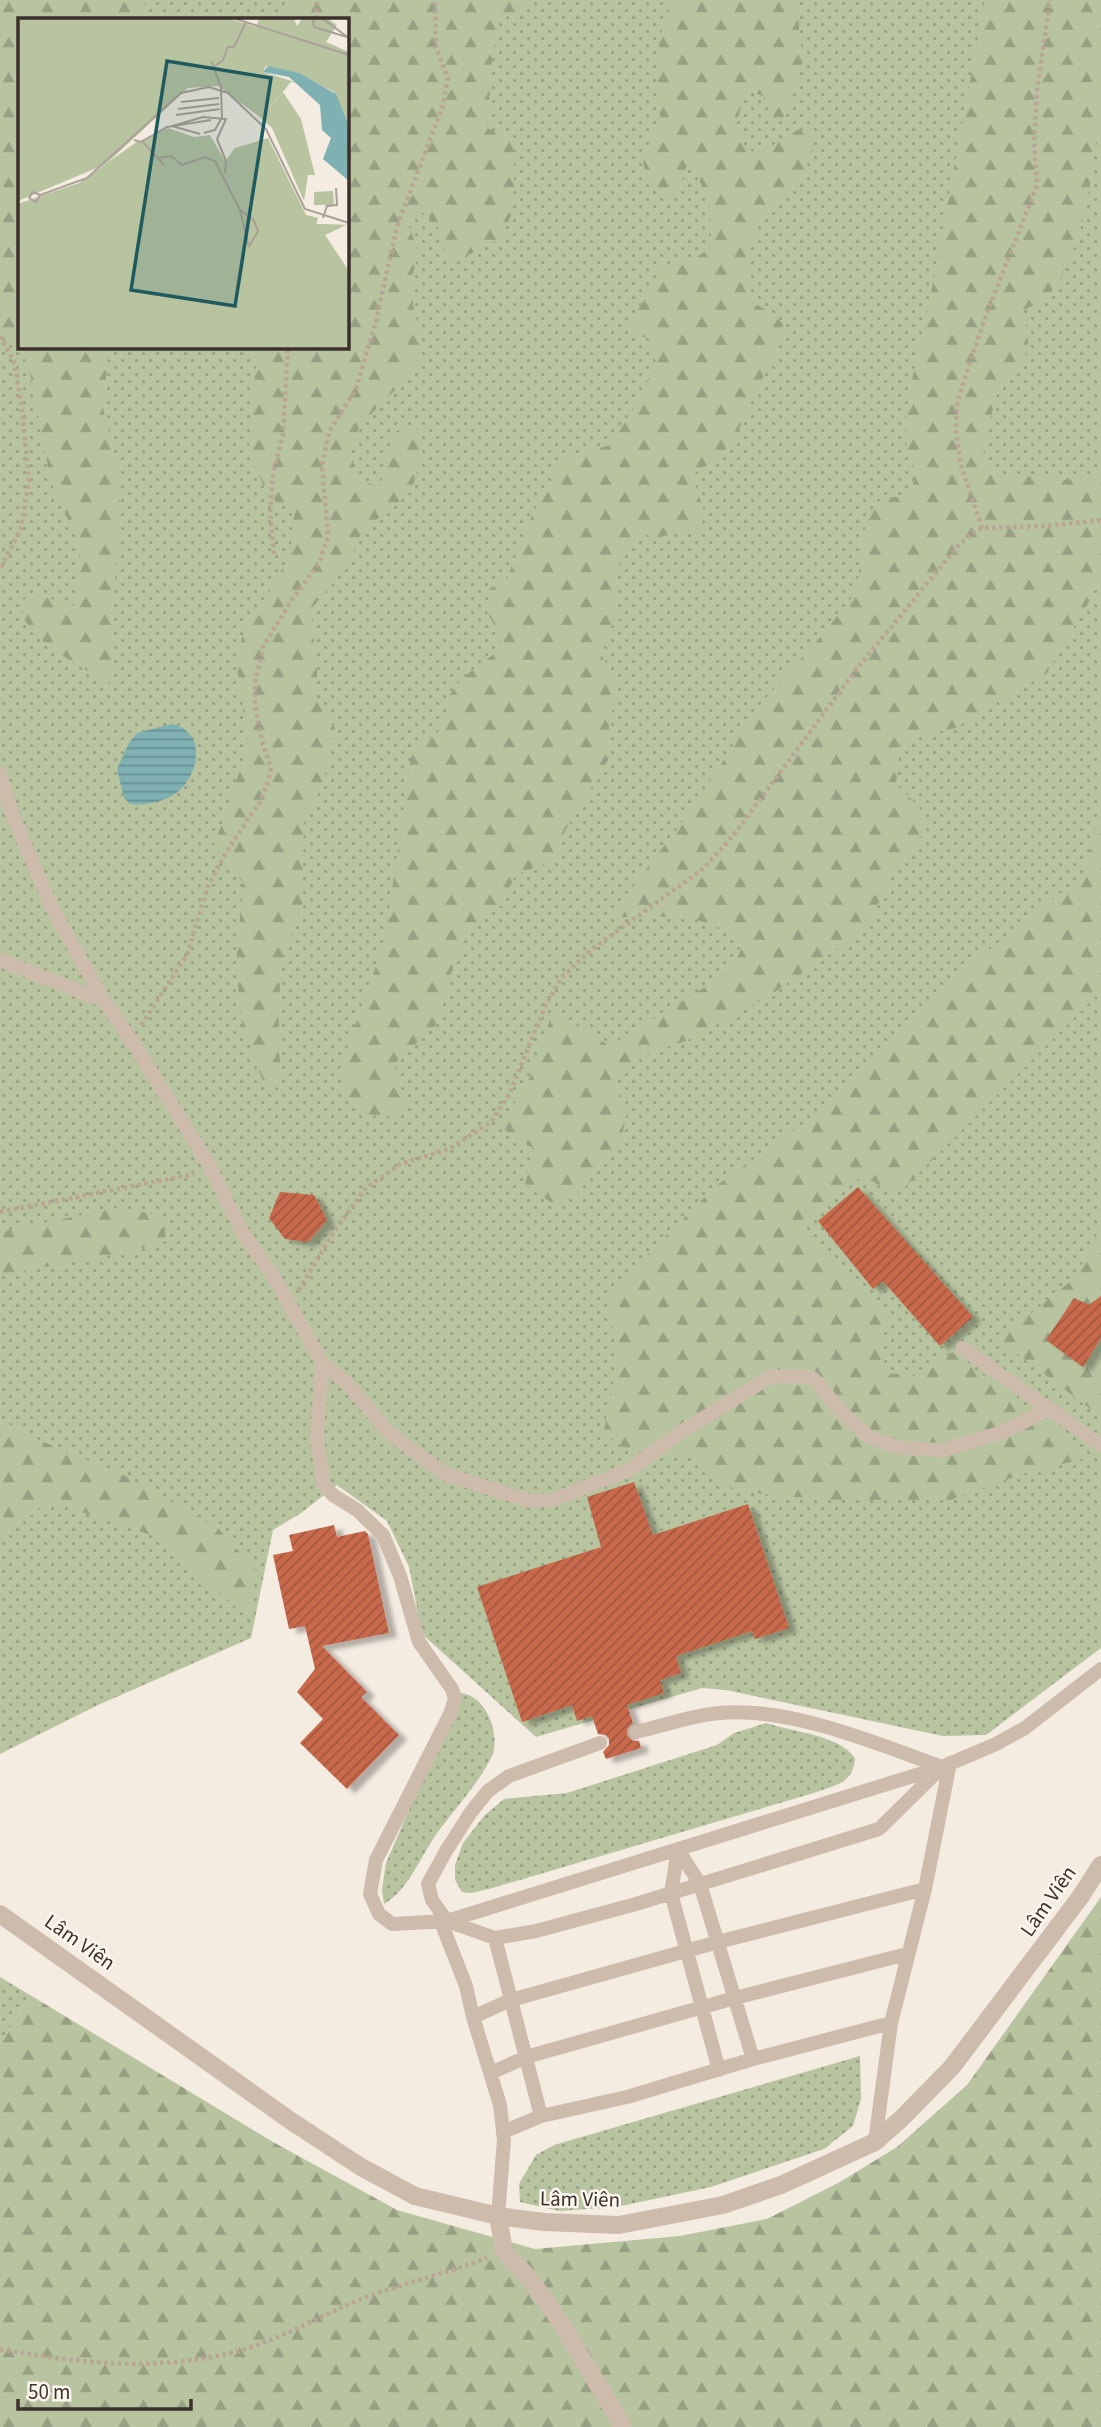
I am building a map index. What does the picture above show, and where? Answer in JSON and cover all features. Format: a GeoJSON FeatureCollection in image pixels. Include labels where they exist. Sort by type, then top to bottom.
{"type":"FeatureCollection","features":[{"type":"Feature","properties":{"kind":"street","name":"Lâm Viên"},"geometry":{"type":"LineString","coordinates":[[0,1914],[265,2103],[361,2167],[415,2196],[498,2216],[544,2222],[619,2225],[723,2205],[781,2185],[875,2142],[952,2067],[1081,1896],[1101,1865]]}},
{"type":"Feature","properties":{"kind":"street"},"geometry":{"type":"LineString","coordinates":[[498,2216],[504,2251],[528,2277],[556,2315],[623,2427]]}},
{"type":"Feature","properties":{"kind":"lane"},"geometry":{"type":"LineString","coordinates":[[0,774],[11,811],[53,910],[104,1001],[212,1170],[241,1230],[290,1306],[322,1363],[347,1383],[388,1432],[445,1474],[530,1501],[554,1500],[629,1470],[679,1433],[772,1376],[811,1377],[869,1437],[901,1448],[943,1450],[1006,1431],[1049,1408]]}},
{"type":"Feature","properties":{"kind":"lane"},"geometry":{"type":"LineString","coordinates":[[0,960],[104,1001]]}},
{"type":"Feature","properties":{"kind":"lane"},"geometry":{"type":"LineString","coordinates":[[962,1348],[1101,1445]]}},
{"type":"Feature","properties":{"kind":"lane"},"geometry":{"type":"LineString","coordinates":[[322,1363],[317,1439],[324,1485],[333,1495],[357,1510],[383,1535],[400,1576],[419,1642],[452,1689],[454,1699],[450,1714],[376,1860],[370,1894],[379,1914],[392,1924],[444,1922],[946,1765],[996,1744],[1025,1728],[1101,1669]]}},
{"type":"Feature","properties":{"kind":"lane"},"geometry":{"type":"LineString","coordinates":[[636,1732],[719,1713],[771,1714],[856,1736],[946,1765]]}},
{"type":"Feature","properties":{"kind":"lane"},"geometry":{"type":"LineString","coordinates":[[498,2216],[503,2132],[500,2105],[466,1986],[428,1884],[471,1812],[488,1791],[509,1776],[600,1743]]}},
{"type":"Feature","properties":{"kind":"lane"},"geometry":{"type":"LineString","coordinates":[[444,1922],[495,1938],[536,1931],[879,1829],[946,1765]]}},
{"type":"Feature","properties":{"kind":"lane"},"geometry":{"type":"LineString","coordinates":[[875,2142],[891,2023],[925,1888],[946,1765]]}},
{"type":"Feature","properties":{"kind":"lane"},"geometry":{"type":"LineString","coordinates":[[678,1850],[700,1884],[753,2059]]}},
{"type":"Feature","properties":{"kind":"lane"},"geometry":{"type":"LineString","coordinates":[[678,1850],[671,1893],[700,2008],[719,2070]]}},
{"type":"Feature","properties":{"kind":"lane"},"geometry":{"type":"LineString","coordinates":[[473,2017],[511,2000],[925,1888]]}},
{"type":"Feature","properties":{"kind":"lane"},"geometry":{"type":"LineString","coordinates":[[495,1938],[541,2116]]}},
{"type":"Feature","properties":{"kind":"lane"},"geometry":{"type":"LineString","coordinates":[[491,2073],[526,2057],[734,1998],[907,1954]]}},
{"type":"Feature","properties":{"kind":"lane"},"geometry":{"type":"LineString","coordinates":[[503,2132],[541,2116],[627,2097],[753,2059],[891,2023]]}},
{"type":"Feature","properties":{"kind":"path"},"geometry":{"type":"LineString","coordinates":[[316,18],[317,0]]}},
{"type":"Feature","properties":{"kind":"path"},"geometry":{"type":"LineString","coordinates":[[132,1041],[187,955],[208,886],[225,854],[259,803],[268,782],[271,768],[255,705],[255,683],[263,647],[291,601],[319,563],[328,537],[322,465],[329,432],[356,389],[376,321],[397,226],[442,107],[448,78],[436,48],[435,0]]}},
{"type":"Feature","properties":{"kind":"path"},"geometry":{"type":"LineString","coordinates":[[982,528],[961,465],[956,431],[957,402],[981,329],[1037,185],[1034,141],[1037,90],[1050,0]]}},
{"type":"Feature","properties":{"kind":"path"},"geometry":{"type":"LineString","coordinates":[[0,336],[14,361],[22,408],[29,481],[21,528],[0,569]]}},
{"type":"Feature","properties":{"kind":"path"},"geometry":{"type":"LineString","coordinates":[[274,554],[270,512],[273,474],[283,435],[288,348]]}},
{"type":"Feature","properties":{"kind":"path"},"geometry":{"type":"LineString","coordinates":[[290,1306],[331,1236],[365,1189],[400,1164],[449,1149],[491,1122],[510,1093],[545,1006],[562,977],[591,950],[703,869],[732,836],[856,670],[957,547],[982,528],[1047,526],[1101,520]]}},
{"type":"Feature","properties":{"kind":"path"},"geometry":{"type":"LineString","coordinates":[[0,1212],[212,1170]]}},
{"type":"Feature","properties":{"kind":"path"},"geometry":{"type":"LineString","coordinates":[[0,2349],[51,2359],[103,2363],[184,2362],[248,2348],[374,2294],[461,2268],[504,2251]]}},
{"type":"Feature","properties":{"kind":"green space"},"geometry":{"type":"Polygon","coordinates":[[[0,0],[1101,0],[1101,1648],[986,1735],[943,1736],[726,1690],[702,1688],[536,1737],[422,1634],[409,1567],[387,1521],[337,1485],[301,1513],[273,1530],[251,1638],[98,1705],[0,1754],[0,0]]]}},
{"type":"Feature","properties":{"kind":"green space"},"geometry":{"type":"Polygon","coordinates":[[[0,0],[145,0],[142,18],[18,18],[18,345],[0,336],[0,0]]]}},
{"type":"Feature","properties":{"kind":"green space"},"geometry":{"type":"Polygon","coordinates":[[[285,0],[531,0],[521,13],[501,18],[491,72],[487,128],[504,134],[515,143],[513,211],[501,238],[453,263],[445,256],[441,231],[421,211],[414,212],[409,226],[419,253],[412,277],[413,305],[420,332],[422,359],[360,425],[351,448],[356,478],[381,488],[384,460],[395,432],[410,425],[422,433],[421,460],[411,491],[384,515],[364,527],[353,552],[333,583],[311,609],[317,702],[335,728],[330,761],[304,823],[302,903],[281,964],[278,1042],[281,1072],[276,1088],[264,1084],[242,1025],[236,965],[243,883],[214,843],[228,810],[248,741],[236,662],[245,626],[274,585],[290,554],[295,507],[277,503],[266,491],[249,453],[256,368],[253,348],[348,348],[348,18],[283,18],[285,0]]]}},
{"type":"Feature","properties":{"kind":"green space"},"geometry":{"type":"Polygon","coordinates":[[[670,0],[801,0],[797,9],[803,61],[783,118],[772,119],[763,96],[747,90],[735,126],[747,152],[767,149],[799,129],[811,132],[814,148],[804,172],[792,187],[765,211],[751,242],[746,279],[752,303],[770,311],[783,324],[778,351],[753,395],[734,441],[715,460],[692,475],[706,516],[698,529],[654,538],[640,532],[620,562],[616,592],[620,618],[610,628],[600,653],[619,692],[609,720],[608,760],[562,836],[558,860],[516,874],[501,906],[469,930],[450,976],[437,1024],[395,1063],[399,1088],[406,1103],[397,1117],[367,1115],[350,1101],[339,1072],[385,940],[412,749],[437,734],[446,717],[450,694],[461,679],[502,648],[497,630],[487,612],[489,589],[507,578],[532,515],[564,457],[611,445],[635,406],[656,364],[652,340],[631,332],[630,320],[647,296],[659,270],[666,264],[693,260],[711,247],[710,205],[693,165],[686,167],[678,194],[668,196],[648,184],[643,162],[660,117],[657,83],[659,42],[670,0]]]}},
{"type":"Feature","properties":{"kind":"green space"},"geometry":{"type":"Polygon","coordinates":[[[985,0],[1101,0],[1098,115],[1088,198],[1065,270],[1047,297],[1024,310],[1029,349],[995,398],[983,455],[1000,474],[1068,480],[1101,476],[1101,576],[1047,673],[955,728],[901,741],[896,784],[920,808],[927,830],[899,862],[866,929],[766,998],[688,1040],[649,1053],[611,1080],[628,1107],[620,1145],[592,1166],[577,1196],[555,1205],[525,1185],[533,1148],[500,1127],[533,1072],[549,1018],[554,1012],[610,1046],[729,972],[745,943],[725,930],[690,917],[620,917],[613,908],[631,889],[694,807],[756,709],[823,634],[856,592],[867,517],[878,502],[886,497],[901,497],[913,490],[914,467],[907,454],[906,415],[909,394],[931,293],[985,0]]]}},
{"type":"Feature","properties":{"kind":"green space"},"geometry":{"type":"Polygon","coordinates":[[[21,348],[109,348],[103,408],[121,481],[109,684],[48,647],[23,619],[25,598],[42,596],[74,606],[81,548],[51,482],[30,374],[21,348]]]}},
{"type":"Feature","properties":{"kind":"green space"},"geometry":{"type":"Polygon","coordinates":[[[1101,816],[1101,991],[905,1187],[888,1193],[864,1174],[803,1227],[889,1311],[881,1338],[886,1373],[921,1376],[952,1352],[1091,1457],[1025,1473],[950,1500],[839,1500],[769,1495],[729,1487],[692,1456],[627,1451],[604,1432],[609,1397],[618,1368],[608,1294],[717,1185],[840,1098],[955,977],[1085,874],[1097,821],[1101,816]]]}},
{"type":"Feature","properties":{"kind":"green space"},"geometry":{"type":"Polygon","coordinates":[[[120,1207],[163,1217],[166,1241],[125,1252],[0,1276],[0,1232],[120,1207]]]}},
{"type":"Feature","properties":{"kind":"green space"},"geometry":{"type":"Polygon","coordinates":[[[1101,1228],[1101,1417],[999,1340],[1078,1275],[1088,1249],[1101,1228]]]}},
{"type":"Feature","properties":{"kind":"green space"},"geometry":{"type":"Polygon","coordinates":[[[0,1419],[32,1437],[130,1478],[219,1529],[257,1572],[248,1618],[157,1537],[48,1501],[0,1541],[0,1419]]]}},
{"type":"Feature","properties":{"kind":"green space"},"geometry":{"type":"Polygon","coordinates":[[[460,1693],[477,1700],[489,1717],[494,1737],[492,1756],[435,1836],[407,1882],[384,1904],[382,1889],[386,1863],[460,1693]]]}},
{"type":"Feature","properties":{"kind":"green space"},"geometry":{"type":"Polygon","coordinates":[[[766,1723],[815,1735],[848,1750],[855,1758],[848,1778],[817,1792],[489,1889],[462,1892],[455,1880],[455,1865],[463,1843],[484,1816],[504,1799],[567,1793],[717,1745],[734,1733],[766,1723]]]}},
{"type":"Feature","properties":{"kind":"green space"},"geometry":{"type":"Polygon","coordinates":[[[1101,1897],[1101,2427],[0,2427],[0,2044],[30,1995],[273,2142],[397,2210],[535,2249],[680,2236],[767,2219],[840,2182],[897,2147],[967,2085],[1101,1897]]]}},
{"type":"Feature","properties":{"kind":"green space"},"geometry":{"type":"Polygon","coordinates":[[[0,1977],[30,1995],[0,2044],[0,1977]]]}},
{"type":"Feature","properties":{"kind":"green space"},"geometry":{"type":"Polygon","coordinates":[[[860,2056],[861,2099],[853,2126],[824,2149],[711,2187],[616,2207],[559,2211],[520,2202],[519,2184],[536,2155],[554,2145],[860,2056]]]}},
{"type":"Feature","properties":{"kind":"water"},"geometry":{"type":"Polygon","coordinates":[[[172,724],[183,728],[194,743],[196,752],[192,772],[181,789],[164,800],[130,804],[124,798],[117,769],[129,743],[137,733],[172,724]]]}},
{"type":"Feature","properties":{"kind":"building"},"geometry":{"type":"Polygon","coordinates":[[[858,1187],[973,1317],[940,1346],[883,1281],[873,1289],[818,1221],[858,1187]]]}},
{"type":"Feature","properties":{"kind":"building"},"geometry":{"type":"Polygon","coordinates":[[[280,1192],[314,1195],[327,1220],[308,1242],[285,1239],[269,1218],[280,1192]]]}},
{"type":"Feature","properties":{"kind":"building"},"geometry":{"type":"Polygon","coordinates":[[[1101,1296],[1101,1338],[1083,1367],[1046,1340],[1074,1298],[1089,1305],[1101,1296]]]}},
{"type":"Feature","properties":{"kind":"building"},"geometry":{"type":"Polygon","coordinates":[[[634,1482],[653,1535],[748,1504],[789,1628],[755,1639],[752,1631],[676,1656],[681,1673],[660,1680],[664,1693],[627,1705],[633,1723],[627,1729],[627,1735],[633,1741],[639,1741],[641,1748],[606,1759],[603,1752],[609,1745],[609,1739],[606,1735],[598,1734],[592,1716],[577,1721],[572,1705],[522,1722],[477,1587],[601,1547],[587,1497],[634,1482]]]}},
{"type":"Feature","properties":{"kind":"building"},"geometry":{"type":"Polygon","coordinates":[[[334,1525],[337,1537],[365,1531],[368,1534],[389,1633],[322,1646],[367,1692],[361,1697],[399,1735],[347,1789],[300,1743],[323,1719],[297,1692],[315,1669],[305,1626],[289,1629],[273,1555],[293,1551],[289,1535],[334,1525]]]}}]}
